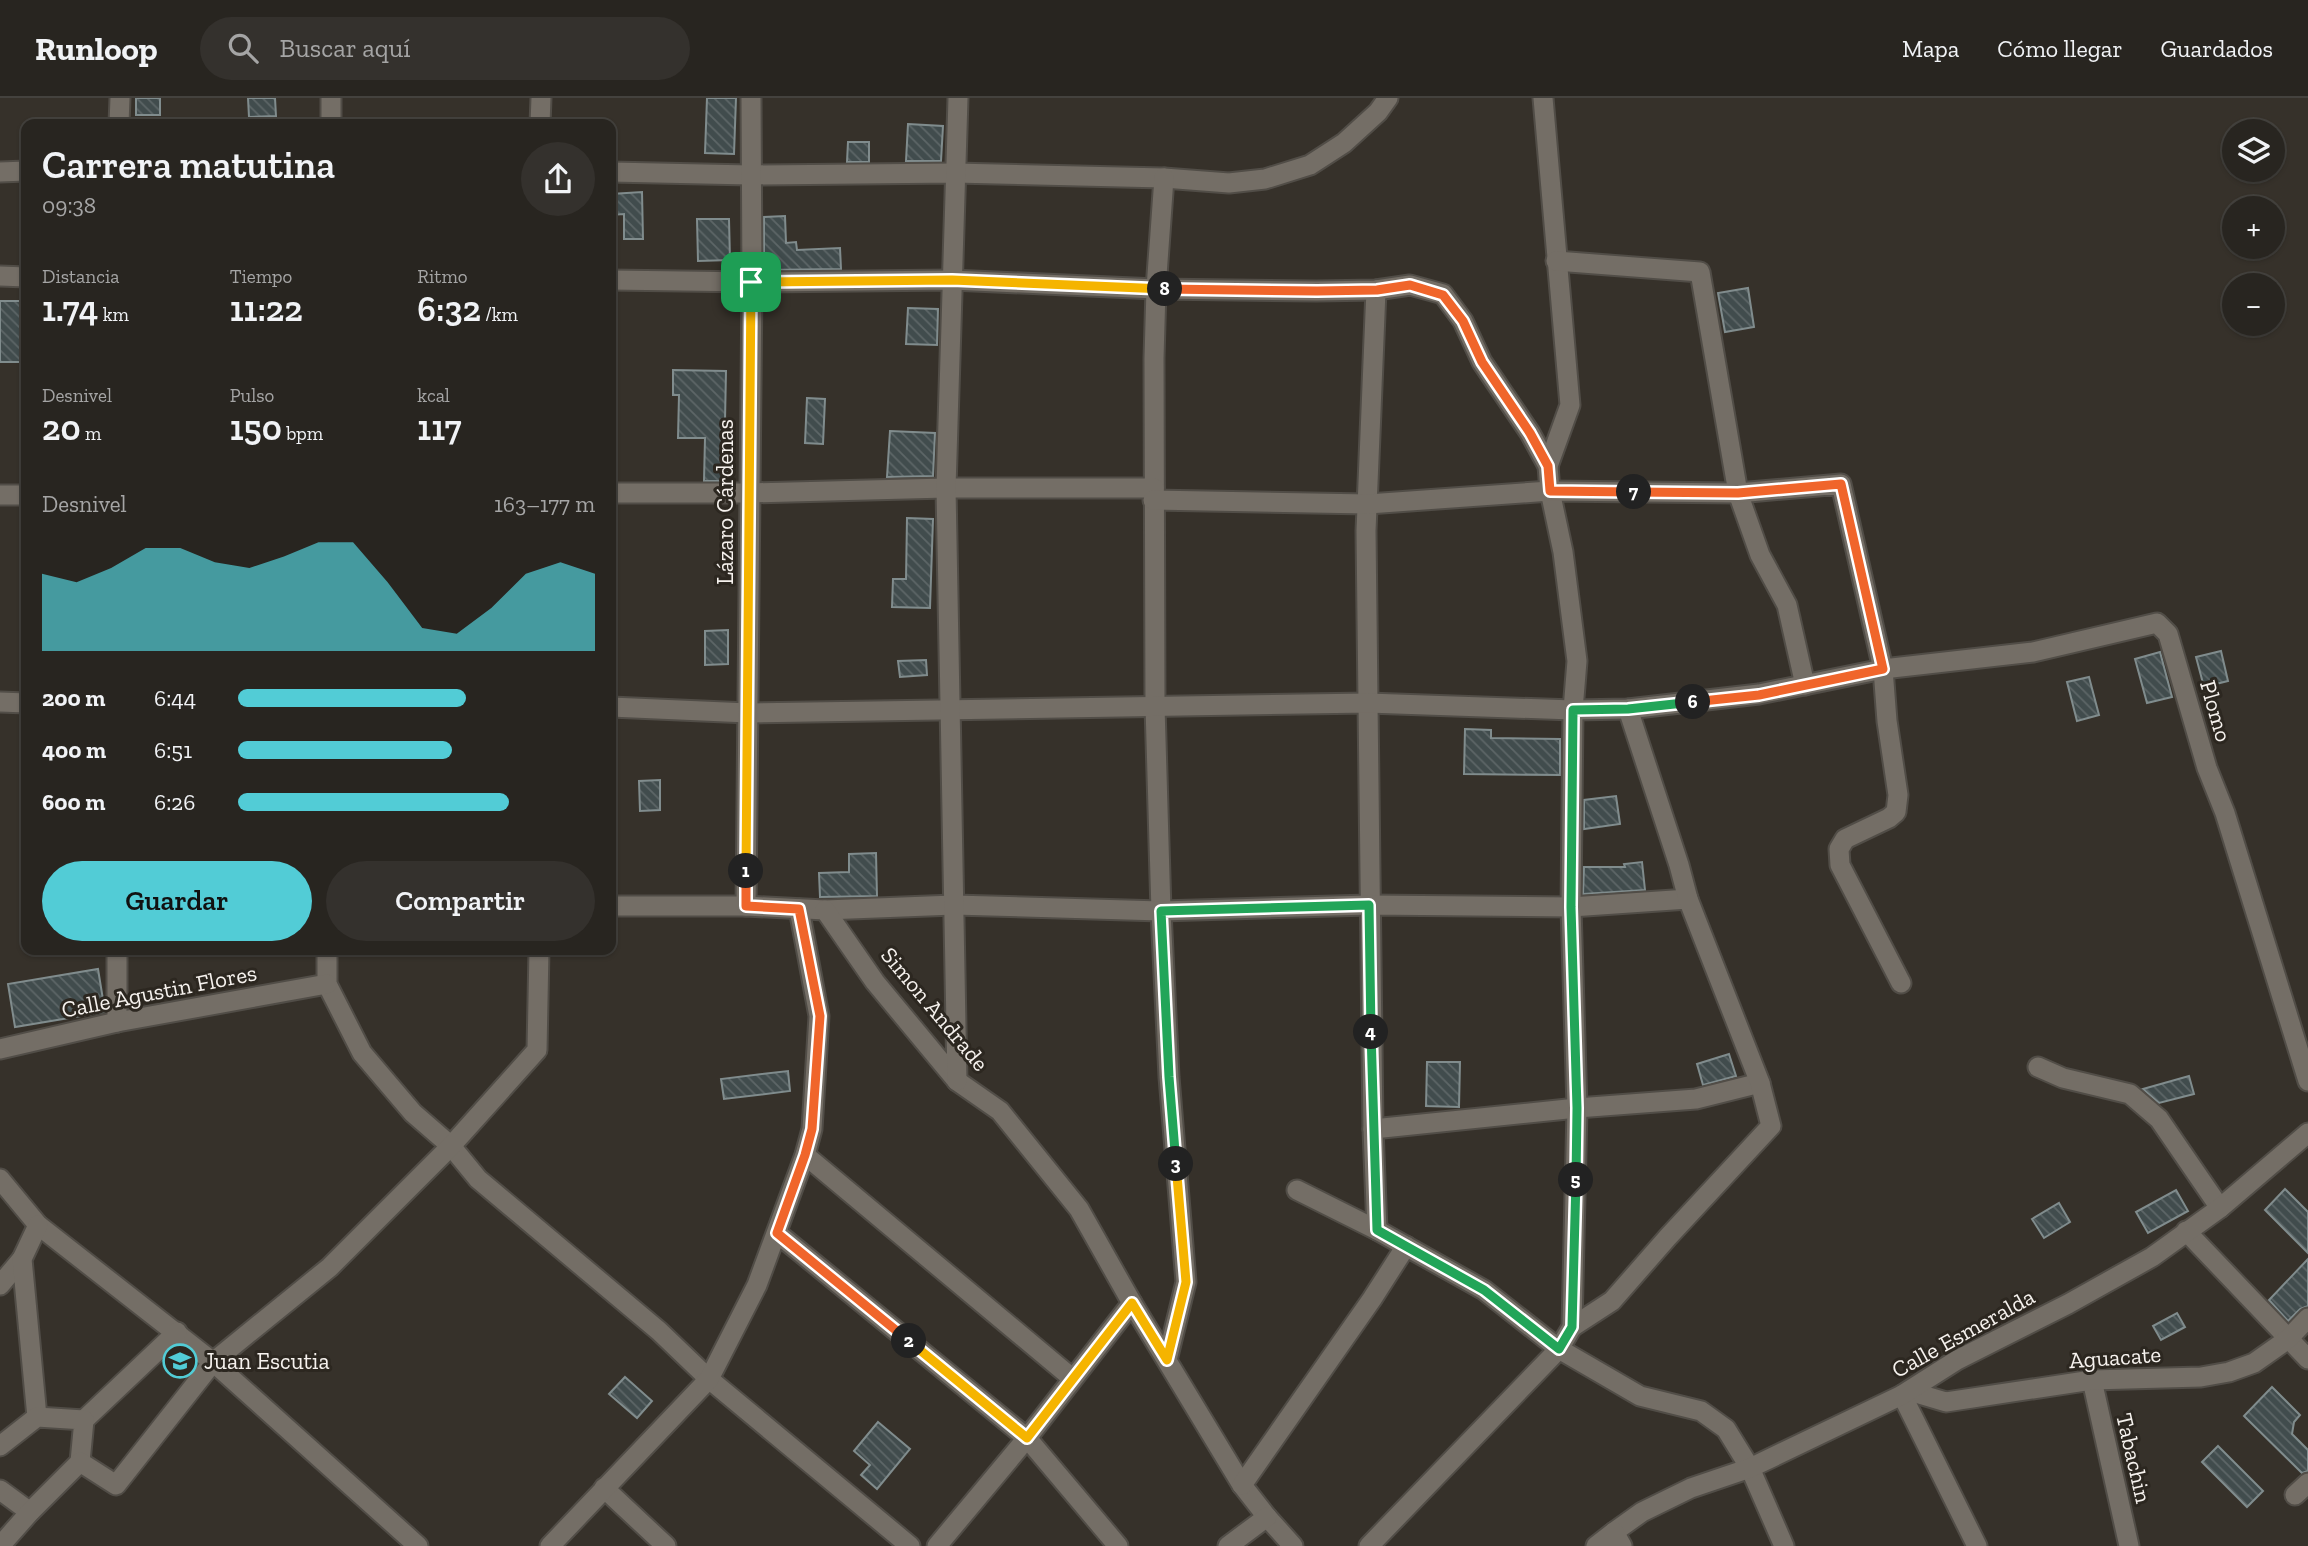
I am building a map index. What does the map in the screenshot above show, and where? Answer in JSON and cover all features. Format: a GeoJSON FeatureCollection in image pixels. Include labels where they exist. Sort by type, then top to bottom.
{"type":"FeatureCollection","features":[{"type":"Feature","properties":{"kind":"street"},"geometry":{"type":"LineString","coordinates":[[119,119],[120,98]]}},
{"type":"Feature","properties":{"kind":"street"},"geometry":{"type":"LineString","coordinates":[[331,98],[331,119]]}},
{"type":"Feature","properties":{"kind":"street"},"geometry":{"type":"LineString","coordinates":[[540,119],[541,98]]}},
{"type":"Feature","properties":{"kind":"street","name":"Lázaro Cárdenas"},"geometry":{"type":"LineString","coordinates":[[746,906],[751,98]]}},
{"type":"Feature","properties":{"kind":"street"},"geometry":{"type":"LineString","coordinates":[[957,1081],[946,488],[958,98]]}},
{"type":"Feature","properties":{"kind":"street"},"geometry":{"type":"LineString","coordinates":[[616,172],[750,175],[955,173],[1164,178],[1229,183],[1265,179],[1310,165],[1344,143],[1378,112],[1388,98]]}},
{"type":"Feature","properties":{"kind":"street"},"geometry":{"type":"LineString","coordinates":[[1543,98],[1570,405],[1548,466]]}},
{"type":"Feature","properties":{"kind":"street"},"geometry":{"type":"LineString","coordinates":[[0,172],[21,171]]}},
{"type":"Feature","properties":{"kind":"street"},"geometry":{"type":"LineString","coordinates":[[1164,178],[1156,289],[1153,494],[1155,706],[1169,1077],[1186,1282],[1167,1360]]}},
{"type":"Feature","properties":{"kind":"street"},"geometry":{"type":"LineString","coordinates":[[1556,261],[1700,272],[1738,493],[1760,555],[1787,605],[1805,685]]}},
{"type":"Feature","properties":{"kind":"street"},"geometry":{"type":"LineString","coordinates":[[0,276],[21,277]]}},
{"type":"Feature","properties":{"kind":"street"},"geometry":{"type":"LineString","coordinates":[[616,280],[952,280],[1156,289],[1377,290],[1410,285],[1443,295],[1463,321],[1482,362],[1530,433],[1548,466],[1550,491],[1563,552],[1577,661],[1573,710],[1571,907],[1577,1108],[1572,1327]]}},
{"type":"Feature","properties":{"kind":"street"},"geometry":{"type":"LineString","coordinates":[[1377,290],[1366,531],[1369,905],[1377,1230]]}},
{"type":"Feature","properties":{"kind":"street"},"geometry":{"type":"LineString","coordinates":[[616,493],[946,488],[1368,504],[1550,491],[1738,493],[1841,484],[1883,669],[1898,803],[1896,812],[1889,818],[1845,839],[1839,849],[1840,865],[1901,983]]}},
{"type":"Feature","properties":{"kind":"street"},"geometry":{"type":"LineString","coordinates":[[0,495],[21,495]]}},
{"type":"Feature","properties":{"kind":"street","name":"Plomo"},"geometry":{"type":"LineString","coordinates":[[1883,669],[2034,652],[2157,622],[2168,634],[2207,768],[2225,814],[2308,1081]]}},
{"type":"Feature","properties":{"kind":"street"},"geometry":{"type":"LineString","coordinates":[[616,707],[748,713],[1368,703],[1573,710],[1628,709],[1759,695],[1883,669]]}},
{"type":"Feature","properties":{"kind":"street"},"geometry":{"type":"LineString","coordinates":[[0,702],[21,703]]}},
{"type":"Feature","properties":{"kind":"street"},"geometry":{"type":"LineString","coordinates":[[1369,1546],[1559,1349],[1572,1327],[1612,1301],[1771,1126],[1760,1083],[1688,899],[1628,709]]}},
{"type":"Feature","properties":{"kind":"street"},"geometry":{"type":"LineString","coordinates":[[616,906],[746,906],[825,910],[954,905],[1161,911],[1369,905],[1571,907],[1688,899]]}},
{"type":"Feature","properties":{"kind":"street"},"geometry":{"type":"LineString","coordinates":[[550,1546],[709,1379],[757,1285],[812,1129],[820,1016],[799,909]]}},
{"type":"Feature","properties":{"kind":"street","name":"Simon Andrade"},"geometry":{"type":"LineString","coordinates":[[825,910],[875,982],[957,1081],[1000,1111],[1079,1209],[1132,1303],[1242,1485],[1293,1546]]}},
{"type":"Feature","properties":{"kind":"street"},"geometry":{"type":"LineString","coordinates":[[117,955],[117,1022]]}},
{"type":"Feature","properties":{"kind":"street"},"geometry":{"type":"LineString","coordinates":[[327,955],[327,984],[362,1053],[413,1113],[451,1146],[478,1179],[659,1331],[709,1379],[910,1546]]}},
{"type":"Feature","properties":{"kind":"street"},"geometry":{"type":"LineString","coordinates":[[80,1462],[116,1485],[213,1362],[330,1266],[451,1146],[537,1050],[540,955]]}},
{"type":"Feature","properties":{"kind":"street","name":"Calle Agustin Flores"},"geometry":{"type":"LineString","coordinates":[[0,1049],[117,1022],[327,984]]}},
{"type":"Feature","properties":{"kind":"street"},"geometry":{"type":"LineString","coordinates":[[2038,1067],[2063,1079],[2134,1084],[2220,1208]]}},
{"type":"Feature","properties":{"kind":"street"},"geometry":{"type":"LineString","coordinates":[[1373,1129],[1696,1099],[1760,1083]]}},
{"type":"Feature","properties":{"kind":"street","name":"Calle Esmeralda"},"geometry":{"type":"LineString","coordinates":[[1596,1546],[1618,1539],[1642,1512],[1691,1488],[1750,1468],[1906,1393],[1956,1360],[2068,1304],[2152,1256],[2220,1208],[2308,1133]]}},
{"type":"Feature","properties":{"kind":"street"},"geometry":{"type":"LineString","coordinates":[[805,1155],[1072,1378]]}},
{"type":"Feature","properties":{"kind":"street"},"geometry":{"type":"LineString","coordinates":[[0,1179],[38,1225],[213,1362],[418,1546]]}},
{"type":"Feature","properties":{"kind":"street"},"geometry":{"type":"LineString","coordinates":[[1297,1190],[1377,1230],[1484,1290],[1559,1349],[1640,1396],[1701,1411],[1726,1429],[1750,1468],[1784,1546]]}},
{"type":"Feature","properties":{"kind":"street"},"geometry":{"type":"LineString","coordinates":[[0,1284],[22,1259],[38,1225]]}},
{"type":"Feature","properties":{"kind":"street"},"geometry":{"type":"LineString","coordinates":[[2186,1231],[2308,1359]]}},
{"type":"Feature","properties":{"kind":"street"},"geometry":{"type":"LineString","coordinates":[[777,1233],[1027,1438],[1118,1546]]}},
{"type":"Feature","properties":{"kind":"street"},"geometry":{"type":"LineString","coordinates":[[1242,1485],[1406,1246]]}},
{"type":"Feature","properties":{"kind":"street"},"geometry":{"type":"LineString","coordinates":[[22,1259],[37,1417]]}},
{"type":"Feature","properties":{"kind":"street"},"geometry":{"type":"LineString","coordinates":[[937,1546],[1027,1438],[1132,1303]]}},
{"type":"Feature","properties":{"kind":"street","name":"Aguacate"},"geometry":{"type":"LineString","coordinates":[[1906,1393],[1946,1402],[2092,1380],[2201,1377],[2229,1372],[2254,1363],[2288,1339],[2308,1318]]}},
{"type":"Feature","properties":{"kind":"street"},"geometry":{"type":"LineString","coordinates":[[0,1546],[30,1511],[80,1462],[84,1420],[177,1332]]}},
{"type":"Feature","properties":{"kind":"street","name":"Tabachin"},"geometry":{"type":"LineString","coordinates":[[2092,1380],[2129,1546]]}},
{"type":"Feature","properties":{"kind":"street"},"geometry":{"type":"LineString","coordinates":[[1906,1393],[1977,1546]]}},
{"type":"Feature","properties":{"kind":"street"},"geometry":{"type":"LineString","coordinates":[[0,1446],[37,1417],[84,1420]]}},
{"type":"Feature","properties":{"kind":"street"},"geometry":{"type":"LineString","coordinates":[[604,1488],[666,1546]]}},
{"type":"Feature","properties":{"kind":"street"},"geometry":{"type":"LineString","coordinates":[[0,1489],[30,1511]]}},
{"type":"Feature","properties":{"kind":"street"},"geometry":{"type":"LineString","coordinates":[[1227,1546],[1267,1517]]}},
{"type":"Feature","properties":{"kind":"building"},"geometry":{"type":"Polygon","coordinates":[[[136,98],[160,98],[160,115],[136,115],[136,98]]]}},
{"type":"Feature","properties":{"kind":"building"},"geometry":{"type":"Polygon","coordinates":[[[248,98],[275,98],[276,116],[249,117],[248,98]]]}},
{"type":"Feature","properties":{"kind":"building"},"geometry":{"type":"Polygon","coordinates":[[[707,98],[736,98],[734,154],[705,153],[707,98]]]}},
{"type":"Feature","properties":{"kind":"building"},"geometry":{"type":"Polygon","coordinates":[[[908,124],[943,126],[941,161],[906,161],[908,124]]]}},
{"type":"Feature","properties":{"kind":"building"},"geometry":{"type":"Polygon","coordinates":[[[848,142],[869,142],[869,162],[847,162],[848,142]]]}},
{"type":"Feature","properties":{"kind":"building"},"geometry":{"type":"Polygon","coordinates":[[[642,192],[643,239],[624,239],[624,214],[616,215],[616,194],[642,192]]]}},
{"type":"Feature","properties":{"kind":"building"},"geometry":{"type":"Polygon","coordinates":[[[785,216],[786,243],[796,242],[797,250],[840,248],[841,269],[764,270],[764,217],[785,216]]]}},
{"type":"Feature","properties":{"kind":"building"},"geometry":{"type":"Polygon","coordinates":[[[697,219],[729,219],[730,260],[698,261],[697,219]]]}},
{"type":"Feature","properties":{"kind":"building"},"geometry":{"type":"Polygon","coordinates":[[[1748,288],[1754,327],[1725,332],[1718,293],[1748,288]]]}},
{"type":"Feature","properties":{"kind":"building"},"geometry":{"type":"Polygon","coordinates":[[[0,301],[20,301],[20,362],[0,362],[0,301]]]}},
{"type":"Feature","properties":{"kind":"building"},"geometry":{"type":"Polygon","coordinates":[[[908,308],[938,309],[937,345],[906,344],[908,308]]]}},
{"type":"Feature","properties":{"kind":"building"},"geometry":{"type":"Polygon","coordinates":[[[673,370],[726,371],[727,481],[704,481],[705,438],[678,438],[679,395],[673,395],[673,370]]]}},
{"type":"Feature","properties":{"kind":"building"},"geometry":{"type":"Polygon","coordinates":[[[807,398],[825,399],[823,444],[805,443],[807,398]]]}},
{"type":"Feature","properties":{"kind":"building"},"geometry":{"type":"Polygon","coordinates":[[[890,431],[935,433],[933,476],[887,477],[890,431]]]}},
{"type":"Feature","properties":{"kind":"building"},"geometry":{"type":"Polygon","coordinates":[[[907,518],[933,519],[930,608],[892,607],[893,579],[906,579],[907,518]]]}},
{"type":"Feature","properties":{"kind":"building"},"geometry":{"type":"Polygon","coordinates":[[[728,630],[728,664],[705,665],[705,631],[728,630]]]}},
{"type":"Feature","properties":{"kind":"building"},"geometry":{"type":"Polygon","coordinates":[[[2221,651],[2228,681],[2204,687],[2196,657],[2221,651]]]}},
{"type":"Feature","properties":{"kind":"building"},"geometry":{"type":"Polygon","coordinates":[[[2160,652],[2172,697],[2147,703],[2135,659],[2160,652]]]}},
{"type":"Feature","properties":{"kind":"building"},"geometry":{"type":"Polygon","coordinates":[[[926,660],[927,675],[900,677],[898,661],[926,660]]]}},
{"type":"Feature","properties":{"kind":"building"},"geometry":{"type":"Polygon","coordinates":[[[2089,677],[2099,715],[2077,721],[2067,682],[2089,677]]]}},
{"type":"Feature","properties":{"kind":"building"},"geometry":{"type":"Polygon","coordinates":[[[1465,729],[1491,730],[1491,738],[1560,739],[1560,775],[1464,774],[1465,729]]]}},
{"type":"Feature","properties":{"kind":"building"},"geometry":{"type":"Polygon","coordinates":[[[660,780],[660,810],[640,811],[639,781],[660,780]]]}},
{"type":"Feature","properties":{"kind":"building"},"geometry":{"type":"Polygon","coordinates":[[[1616,796],[1620,824],[1584,829],[1584,800],[1616,796]]]}},
{"type":"Feature","properties":{"kind":"building"},"geometry":{"type":"Polygon","coordinates":[[[876,853],[877,896],[820,897],[819,873],[849,872],[849,854],[876,853]]]}},
{"type":"Feature","properties":{"kind":"building"},"geometry":{"type":"Polygon","coordinates":[[[1642,862],[1645,890],[1583,894],[1584,867],[1625,867],[1624,864],[1642,862]]]}},
{"type":"Feature","properties":{"kind":"building"},"geometry":{"type":"Polygon","coordinates":[[[98,969],[105,1012],[15,1027],[8,984],[98,969]]]}},
{"type":"Feature","properties":{"kind":"building"},"geometry":{"type":"Polygon","coordinates":[[[1729,1054],[1736,1076],[1703,1085],[1697,1064],[1729,1054]]]}},
{"type":"Feature","properties":{"kind":"building"},"geometry":{"type":"Polygon","coordinates":[[[1427,1062],[1460,1062],[1459,1107],[1426,1106],[1427,1062]]]}},
{"type":"Feature","properties":{"kind":"building"},"geometry":{"type":"Polygon","coordinates":[[[788,1071],[790,1091],[724,1099],[721,1079],[788,1071]]]}},
{"type":"Feature","properties":{"kind":"building"},"geometry":{"type":"Polygon","coordinates":[[[2189,1076],[2194,1094],[2159,1103],[2143,1089],[2189,1076]]]}},
{"type":"Feature","properties":{"kind":"building"},"geometry":{"type":"Polygon","coordinates":[[[2285,1189],[2308,1212],[2308,1253],[2265,1210],[2285,1189]]]}},
{"type":"Feature","properties":{"kind":"building"},"geometry":{"type":"Polygon","coordinates":[[[2176,1190],[2188,1211],[2148,1233],[2136,1212],[2176,1190]]]}},
{"type":"Feature","properties":{"kind":"building"},"geometry":{"type":"Polygon","coordinates":[[[2059,1203],[2070,1222],[2044,1238],[2032,1219],[2059,1203]]]}},
{"type":"Feature","properties":{"kind":"building"},"geometry":{"type":"Polygon","coordinates":[[[2308,1259],[2308,1306],[2300,1309],[2288,1321],[2269,1300],[2308,1259]]]}},
{"type":"Feature","properties":{"kind":"building"},"geometry":{"type":"Polygon","coordinates":[[[2177,1313],[2185,1327],[2161,1340],[2153,1326],[2177,1313]]]}},
{"type":"Feature","properties":{"kind":"building"},"geometry":{"type":"Polygon","coordinates":[[[625,1377],[652,1401],[637,1418],[609,1394],[625,1377]]]}},
{"type":"Feature","properties":{"kind":"building"},"geometry":{"type":"Polygon","coordinates":[[[2272,1387],[2300,1415],[2294,1422],[2292,1434],[2308,1450],[2308,1471],[2302,1473],[2244,1416],[2272,1387]]]}},
{"type":"Feature","properties":{"kind":"building"},"geometry":{"type":"Polygon","coordinates":[[[878,1422],[910,1449],[877,1489],[861,1475],[870,1465],[854,1451],[878,1422]]]}},
{"type":"Feature","properties":{"kind":"building"},"geometry":{"type":"Polygon","coordinates":[[[2218,1446],[2263,1491],[2247,1507],[2202,1462],[2218,1446]]]}},
{"type":"Feature","properties":{"kind":"place","name":"Juan Escutia"},"geometry":{"type":"Point","coordinates":[180,1361]}},
{"type":"Feature","properties":{"kind":"route"},"geometry":{"type":"LineString","coordinates":[[952,280],[1156,289],[1317,291],[1377,290],[1410,285],[1443,295],[1463,321],[1482,362],[1530,433],[1548,466],[1550,491],[1738,493],[1841,484],[1883,669],[1759,695],[1628,709],[1573,710],[1571,907],[1577,1108],[1572,1327],[1559,1349],[1484,1290],[1377,1230],[1369,905],[1161,911],[1169,1077],[1186,1282],[1167,1360],[1132,1303],[1027,1438],[777,1233],[812,1129],[820,1016],[799,909],[746,906],[751,282],[952,280]]}}]}
